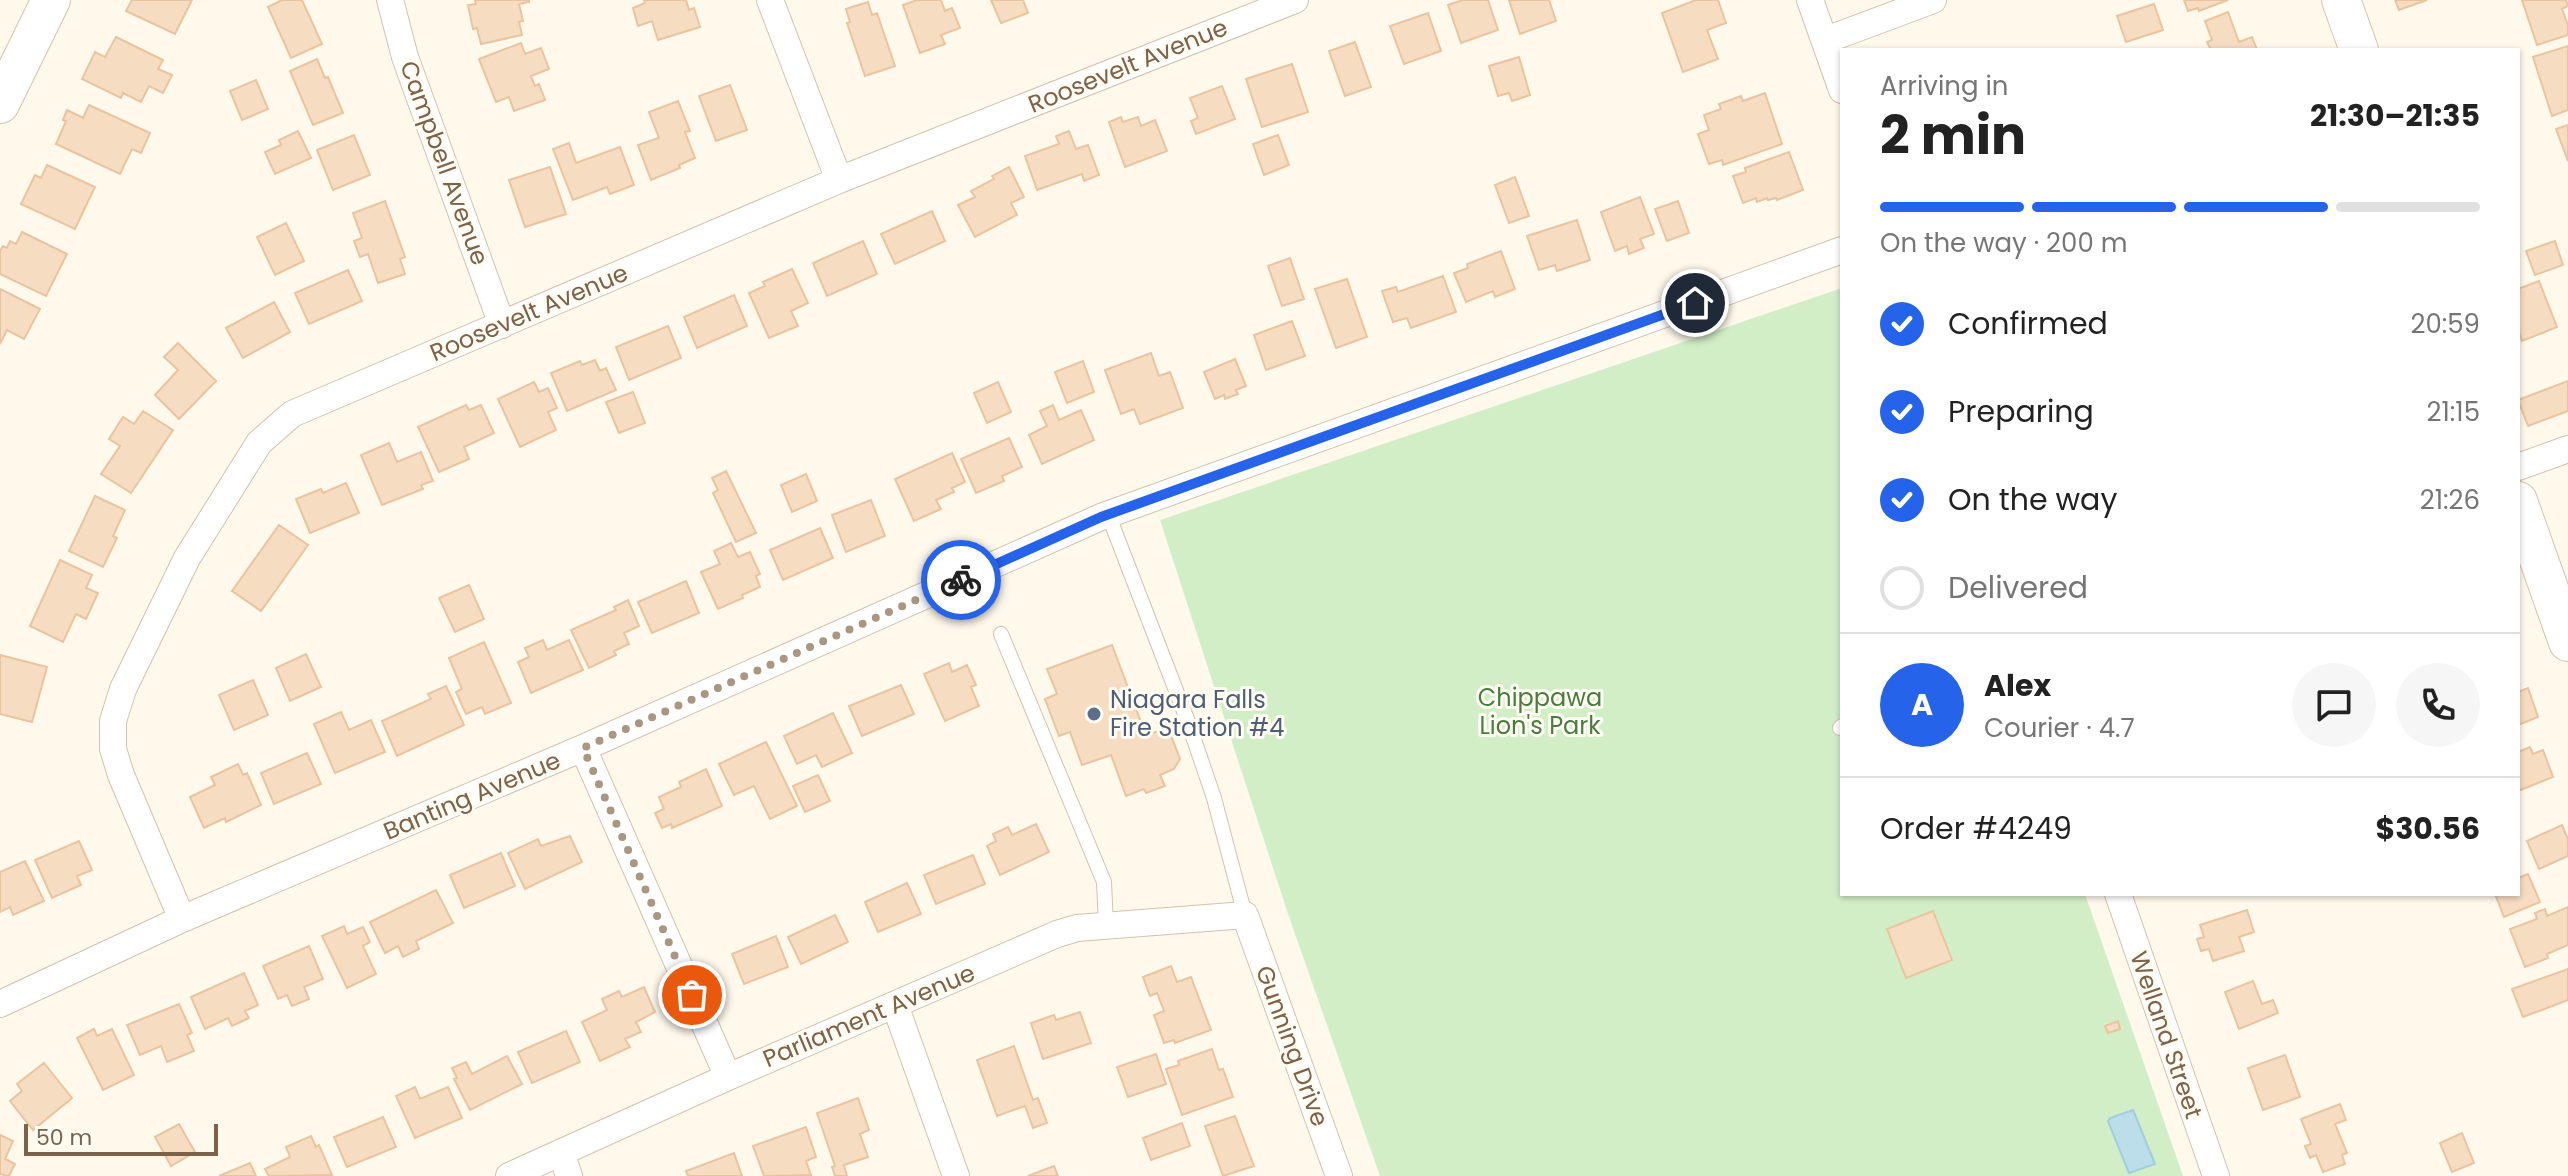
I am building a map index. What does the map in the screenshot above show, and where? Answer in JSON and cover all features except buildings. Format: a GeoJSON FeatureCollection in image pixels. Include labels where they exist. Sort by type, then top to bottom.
{"type":"FeatureCollection","features":[{"type":"Feature","properties":{"kind":"main road"},"geometry":{"type":"LineString","coordinates":[[0,104],[51,0]]}},
{"type":"Feature","properties":{"kind":"main road"},"geometry":{"type":"LineString","coordinates":[[2341,0],[2358,48]]}},
{"type":"Feature","properties":{"kind":"main road"},"geometry":{"type":"LineString","coordinates":[[2520,507],[2568,642]]}},
{"type":"Feature","properties":{"kind":"street","name":"Campbell Avenue"},"geometry":{"type":"LineString","coordinates":[[390,0],[405,57],[502,325]]}},
{"type":"Feature","properties":{"kind":"street"},"geometry":{"type":"LineString","coordinates":[[770,0],[839,180]]}},
{"type":"Feature","properties":{"kind":"street","name":"Roosevelt Avenue"},"geometry":{"type":"LineString","coordinates":[[182,919],[121,775],[113,749],[113,721],[123,689],[187,558],[259,443],[285,419],[839,180],[1295,0]]}},
{"type":"Feature","properties":{"kind":"street"},"geometry":{"type":"LineString","coordinates":[[1810,0],[1840,84]]}},
{"type":"Feature","properties":{"kind":"street"},"geometry":{"type":"LineString","coordinates":[[1826,40],[1933,0]]}},
{"type":"Feature","properties":{"kind":"street","name":"Banting Avenue"},"geometry":{"type":"LineString","coordinates":[[0,1004],[182,919],[583,748],[1108,514],[1840,251]]}},
{"type":"Feature","properties":{"kind":"street"},"geometry":{"type":"LineString","coordinates":[[2520,466],[2568,449]]}},
{"type":"Feature","properties":{"kind":"street"},"geometry":{"type":"LineString","coordinates":[[583,748],[728,1077]]}},
{"type":"Feature","properties":{"kind":"street","name":"Welland Street"},"geometry":{"type":"LineString","coordinates":[[2119,896],[2216,1176]]}},
{"type":"Feature","properties":{"kind":"street","name":"Parliament Avenue"},"geometry":{"type":"LineString","coordinates":[[509,1176],[565,1164],[728,1077],[1057,934],[1077,928],[1245,915]]}},
{"type":"Feature","properties":{"kind":"street","name":"Gunning Drive"},"geometry":{"type":"LineString","coordinates":[[1245,915],[1339,1176]]}},
{"type":"Feature","properties":{"kind":"street"},"geometry":{"type":"LineString","coordinates":[[895,1005],[956,1176]]}},
{"type":"Feature","properties":{"kind":"lane"},"geometry":{"type":"LineString","coordinates":[[1108,514],[1214,798],[1245,915]]}},
{"type":"Feature","properties":{"kind":"lane"},"geometry":{"type":"LineString","coordinates":[[1001,634],[1104,882],[1106,926]]}},
{"type":"Feature","properties":{"kind":"green space","name":"Chippawa Lion's Park"},"geometry":{"type":"Polygon","coordinates":[[[1840,289],[1840,896],[2086,896],[2183,1176],[1380,1176],[1287,911],[1160,520],[1840,289]]]}},
{"type":"Feature","properties":{"kind":"water"},"geometry":{"type":"Polygon","coordinates":[[[2133,1110],[2155,1164],[2129,1173],[2108,1121],[2133,1110]]]}},
{"type":"Feature","properties":{"kind":"way so far"},"geometry":{"type":"LineString","coordinates":[[692,995],[583,748],[961,580]]}},
{"type":"Feature","properties":{"kind":"place","name":"Niagara Falls Fire Station #4"},"geometry":{"type":"Point","coordinates":[1094,714]}},
{"type":"Feature","properties":{"kind":"route"},"geometry":{"type":"LineString","coordinates":[[961,580],[1101,517],[1695,303]]}}]}
